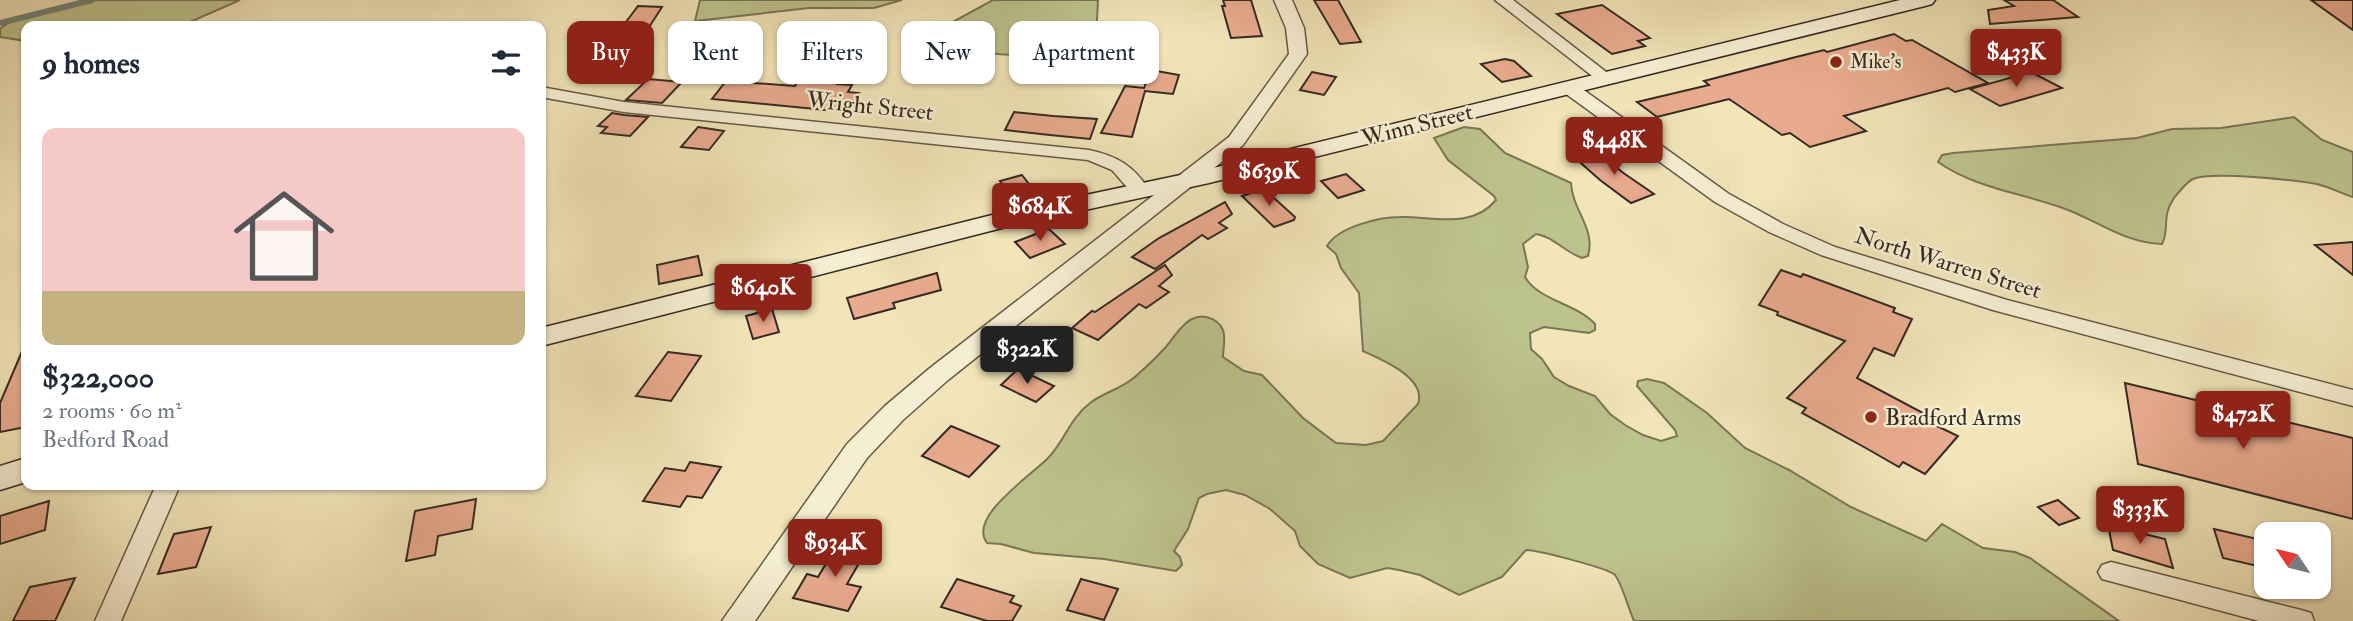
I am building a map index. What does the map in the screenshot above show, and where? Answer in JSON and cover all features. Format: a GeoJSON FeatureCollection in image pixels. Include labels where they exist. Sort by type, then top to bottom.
{"type":"FeatureCollection","features":[{"type":"Feature","properties":{"kind":"main road","name":"Winn Street"},"geometry":{"type":"LineString","coordinates":[[546,336],[1000,221],[1143,201],[1186,181],[1925,0]]}},
{"type":"Feature","properties":{"kind":"main road"},"geometry":{"type":"LineString","coordinates":[[0,478],[21,472]]}},
{"type":"Feature","properties":{"kind":"street"},"geometry":{"type":"LineString","coordinates":[[1186,181],[1236,141],[1298,54],[1295,28],[1283,0]]}},
{"type":"Feature","properties":{"kind":"street"},"geometry":{"type":"LineString","coordinates":[[1503,0],[1606,78]]}},
{"type":"Feature","properties":{"kind":"street","name":"North Warren Street"},"geometry":{"type":"LineString","coordinates":[[1568,87],[1722,198],[1781,230],[1828,251],[2000,305],[2353,398]]}},
{"type":"Feature","properties":{"kind":"street","name":"Wright Street"},"geometry":{"type":"LineString","coordinates":[[546,93],[624,107],[1089,155],[1108,160],[1125,169],[1143,201]]}},
{"type":"Feature","properties":{"kind":"street"},"geometry":{"type":"LineString","coordinates":[[742,620],[841,471],[873,433],[1143,201]]}},
{"type":"Feature","properties":{"kind":"street"},"geometry":{"type":"LineString","coordinates":[[108,621],[166,490]]}},
{"type":"Feature","properties":{"kind":"street"},"geometry":{"type":"LineString","coordinates":[[2111,572],[2301,621]]}},
{"type":"Feature","properties":{"kind":"green space"},"geometry":{"type":"Polygon","coordinates":[[[87,0],[240,0],[192,21],[21,21],[21,40],[0,37],[0,29],[14,18],[87,0]]]}},
{"type":"Feature","properties":{"kind":"green space"},"geometry":{"type":"Polygon","coordinates":[[[700,0],[902,0],[874,8],[809,8],[695,21],[700,0]]]}},
{"type":"Feature","properties":{"kind":"green space"},"geometry":{"type":"Polygon","coordinates":[[[993,0],[1098,0],[1096,21],[1009,21],[1009,55],[995,54],[995,21],[954,21],[993,0]]]}},
{"type":"Feature","properties":{"kind":"green space"},"geometry":{"type":"Polygon","coordinates":[[[2294,117],[2322,140],[2353,152],[2353,197],[2317,184],[2291,180],[2235,176],[2193,179],[2170,205],[2162,244],[2122,235],[2060,207],[1981,184],[1938,162],[1942,155],[1953,153],[2137,138],[2172,129],[2221,128],[2294,117]]]}},
{"type":"Feature","properties":{"kind":"green space"},"geometry":{"type":"Polygon","coordinates":[[[1464,127],[1480,129],[1505,153],[1571,183],[1575,202],[1589,237],[1588,256],[1582,258],[1536,234],[1523,244],[1528,267],[1525,277],[1531,285],[1548,297],[1578,311],[1595,324],[1595,330],[1589,333],[1544,327],[1530,333],[1531,349],[1542,359],[1554,377],[1595,396],[1610,414],[1625,425],[1661,441],[1677,436],[1675,430],[1637,386],[1638,381],[1647,379],[1664,383],[1707,413],[1745,448],[1789,470],[1851,507],[1926,541],[1942,524],[1983,548],[2015,552],[2030,558],[2119,621],[1634,621],[1615,575],[1587,564],[1533,551],[1526,550],[1502,577],[1459,595],[1420,575],[1387,568],[1350,578],[1318,564],[1300,546],[1295,531],[1270,509],[1245,495],[1226,490],[1199,498],[1188,529],[1174,551],[1180,557],[1182,565],[1176,571],[1104,559],[1034,553],[987,543],[983,533],[993,509],[1048,458],[1083,409],[1095,399],[1131,380],[1160,353],[1184,325],[1197,317],[1212,319],[1223,330],[1223,357],[1244,371],[1262,375],[1303,418],[1336,443],[1366,445],[1383,441],[1418,404],[1419,395],[1416,386],[1401,371],[1363,351],[1359,293],[1341,268],[1336,254],[1327,246],[1340,233],[1371,221],[1400,217],[1463,218],[1486,209],[1496,200],[1494,196],[1448,160],[1434,138],[1464,127]]]}},
{"type":"Feature","properties":{"kind":"building"},"geometry":{"type":"Polygon","coordinates":[[[1223,0],[1251,0],[1262,36],[1231,38],[1222,6],[1225,6],[1223,0]]]}},
{"type":"Feature","properties":{"kind":"building"},"geometry":{"type":"Polygon","coordinates":[[[1314,0],[1338,0],[1361,42],[1340,44],[1314,0]]]}},
{"type":"Feature","properties":{"kind":"building"},"geometry":{"type":"Polygon","coordinates":[[[2004,0],[2053,0],[2078,17],[1990,24],[1988,10],[2014,6],[2004,0]]]}},
{"type":"Feature","properties":{"kind":"building"},"geometry":{"type":"Polygon","coordinates":[[[2311,0],[2353,0],[2353,30],[2311,0]]]}},
{"type":"Feature","properties":{"kind":"building"},"geometry":{"type":"Polygon","coordinates":[[[1602,5],[1650,38],[1638,41],[1645,46],[1612,54],[1557,14],[1602,5]]]}},
{"type":"Feature","properties":{"kind":"building"},"geometry":{"type":"Polygon","coordinates":[[[638,6],[662,7],[653,21],[627,21],[638,6]]]}},
{"type":"Feature","properties":{"kind":"building"},"geometry":{"type":"Polygon","coordinates":[[[1894,34],[1906,41],[1912,40],[1988,83],[1955,92],[1948,88],[1844,116],[1866,131],[1810,147],[1790,133],[1782,135],[1729,99],[1657,117],[1637,102],[1709,85],[1704,81],[1894,34]]]}},
{"type":"Feature","properties":{"kind":"building"},"geometry":{"type":"Polygon","coordinates":[[[1505,59],[1514,61],[1531,76],[1502,82],[1481,64],[1505,59]]]}},
{"type":"Feature","properties":{"kind":"building"},"geometry":{"type":"Polygon","coordinates":[[[1159,71],[1179,75],[1173,94],[1145,91],[1132,137],[1101,133],[1125,86],[1144,88],[1146,84],[1159,84],[1159,71]]]}},
{"type":"Feature","properties":{"kind":"building"},"geometry":{"type":"Polygon","coordinates":[[[1312,72],[1336,77],[1324,95],[1300,90],[1312,72]]]}},
{"type":"Feature","properties":{"kind":"building"},"geometry":{"type":"Polygon","coordinates":[[[2031,72],[2062,88],[2000,106],[1970,89],[2031,72]]]}},
{"type":"Feature","properties":{"kind":"building"},"geometry":{"type":"Polygon","coordinates":[[[654,80],[680,84],[662,103],[626,100],[643,84],[654,84],[654,80]]]}},
{"type":"Feature","properties":{"kind":"building"},"geometry":{"type":"Polygon","coordinates":[[[724,84],[852,85],[848,92],[859,93],[846,112],[712,99],[724,84]]]}},
{"type":"Feature","properties":{"kind":"building"},"geometry":{"type":"Polygon","coordinates":[[[1014,112],[1097,119],[1090,139],[1005,130],[1014,112]]]}},
{"type":"Feature","properties":{"kind":"building"},"geometry":{"type":"Polygon","coordinates":[[[612,113],[648,117],[630,136],[601,133],[607,127],[598,126],[612,113]]]}},
{"type":"Feature","properties":{"kind":"building"},"geometry":{"type":"Polygon","coordinates":[[[698,127],[724,131],[709,150],[681,147],[698,127]]]}},
{"type":"Feature","properties":{"kind":"building"},"geometry":{"type":"Polygon","coordinates":[[[1598,151],[1654,194],[1631,203],[1574,157],[1598,151]]]}},
{"type":"Feature","properties":{"kind":"building"},"geometry":{"type":"Polygon","coordinates":[[[1346,174],[1364,190],[1338,198],[1321,181],[1346,174]]]}},
{"type":"Feature","properties":{"kind":"building"},"geometry":{"type":"Polygon","coordinates":[[[1022,175],[1035,192],[1013,198],[1000,181],[1022,175]]]}},
{"type":"Feature","properties":{"kind":"building"},"geometry":{"type":"Polygon","coordinates":[[[1264,189],[1295,217],[1294,220],[1274,227],[1242,196],[1264,189]]]}},
{"type":"Feature","properties":{"kind":"building"},"geometry":{"type":"Polygon","coordinates":[[[1225,202],[1232,214],[1219,223],[1227,228],[1208,239],[1202,235],[1155,269],[1132,257],[1159,238],[1225,202]]]}},
{"type":"Feature","properties":{"kind":"building"},"geometry":{"type":"Polygon","coordinates":[[[1049,229],[1065,244],[1030,258],[1015,242],[1049,229]]]}},
{"type":"Feature","properties":{"kind":"building"},"geometry":{"type":"Polygon","coordinates":[[[2353,242],[2353,275],[2315,245],[2353,242]]]}},
{"type":"Feature","properties":{"kind":"building"},"geometry":{"type":"Polygon","coordinates":[[[698,256],[702,275],[659,284],[657,265],[698,256]]]}},
{"type":"Feature","properties":{"kind":"building"},"geometry":{"type":"Polygon","coordinates":[[[1165,265],[1172,275],[1159,286],[1169,292],[1146,308],[1139,304],[1098,340],[1072,328],[1092,311],[1095,312],[1165,265]]]}},
{"type":"Feature","properties":{"kind":"building"},"geometry":{"type":"Polygon","coordinates":[[[1781,270],[1801,277],[1803,274],[1895,308],[1893,312],[1912,319],[1894,356],[1874,348],[1857,378],[1940,422],[1937,426],[1958,436],[1925,474],[1903,462],[1899,467],[1802,413],[1806,408],[1787,398],[1845,341],[1777,315],[1778,312],[1759,305],[1781,270]]]}},
{"type":"Feature","properties":{"kind":"building"},"geometry":{"type":"Polygon","coordinates":[[[937,273],[941,290],[893,303],[895,308],[854,319],[847,298],[937,273]]]}},
{"type":"Feature","properties":{"kind":"building"},"geometry":{"type":"Polygon","coordinates":[[[772,309],[779,332],[753,339],[746,316],[772,309]]]}},
{"type":"Feature","properties":{"kind":"building"},"geometry":{"type":"Polygon","coordinates":[[[668,352],[701,356],[671,401],[636,396],[668,352]]]}},
{"type":"Feature","properties":{"kind":"building"},"geometry":{"type":"Polygon","coordinates":[[[21,354],[21,428],[0,432],[0,403],[21,354]]]}},
{"type":"Feature","properties":{"kind":"building"},"geometry":{"type":"Polygon","coordinates":[[[1018,369],[1054,386],[1036,402],[1001,385],[1018,369]]]}},
{"type":"Feature","properties":{"kind":"building"},"geometry":{"type":"Polygon","coordinates":[[[2125,383],[2353,438],[2353,519],[2138,464],[2125,383]]]}},
{"type":"Feature","properties":{"kind":"building"},"geometry":{"type":"Polygon","coordinates":[[[951,426],[999,446],[969,477],[922,456],[951,426]]]}},
{"type":"Feature","properties":{"kind":"building"},"geometry":{"type":"Polygon","coordinates":[[[690,462],[721,467],[702,498],[687,496],[680,507],[643,501],[665,468],[685,471],[690,462]]]}},
{"type":"Feature","properties":{"kind":"building"},"geometry":{"type":"Polygon","coordinates":[[[476,499],[472,529],[438,536],[435,555],[406,561],[415,511],[476,499]]]}},
{"type":"Feature","properties":{"kind":"building"},"geometry":{"type":"Polygon","coordinates":[[[2058,500],[2079,518],[2059,525],[2038,507],[2058,500]]]}},
{"type":"Feature","properties":{"kind":"building"},"geometry":{"type":"Polygon","coordinates":[[[49,501],[45,530],[0,544],[0,516],[49,501]]]}},
{"type":"Feature","properties":{"kind":"building"},"geometry":{"type":"Polygon","coordinates":[[[2108,525],[2165,539],[2173,568],[2113,550],[2108,525]]]}},
{"type":"Feature","properties":{"kind":"building"},"geometry":{"type":"Polygon","coordinates":[[[211,527],[196,567],[158,574],[174,534],[211,527]]]}},
{"type":"Feature","properties":{"kind":"building"},"geometry":{"type":"Polygon","coordinates":[[[2214,529],[2254,538],[2254,565],[2223,558],[2214,529]]]}},
{"type":"Feature","properties":{"kind":"building"},"geometry":{"type":"Polygon","coordinates":[[[840,540],[869,546],[847,584],[861,587],[848,611],[793,598],[807,574],[818,577],[840,540]]]}},
{"type":"Feature","properties":{"kind":"building"},"geometry":{"type":"Polygon","coordinates":[[[75,578],[55,621],[13,621],[30,587],[75,578]]]}},
{"type":"Feature","properties":{"kind":"building"},"geometry":{"type":"Polygon","coordinates":[[[957,579],[1014,596],[1010,602],[1021,606],[1012,621],[987,621],[941,607],[957,579]]]}},
{"type":"Feature","properties":{"kind":"building"},"geometry":{"type":"Polygon","coordinates":[[[1081,579],[1118,589],[1104,620],[1067,610],[1081,579]]]}},
{"type":"Feature","properties":{"kind":"waterway"},"geometry":{"type":"LineString","coordinates":[[0,23],[92,0]]}},
{"type":"Feature","properties":{"kind":"place","name":"Mike's"},"geometry":{"type":"Point","coordinates":[1836,62]}},
{"type":"Feature","properties":{"kind":"place","name":"Bradford Arms"},"geometry":{"type":"Point","coordinates":[1871,417]}}]}
